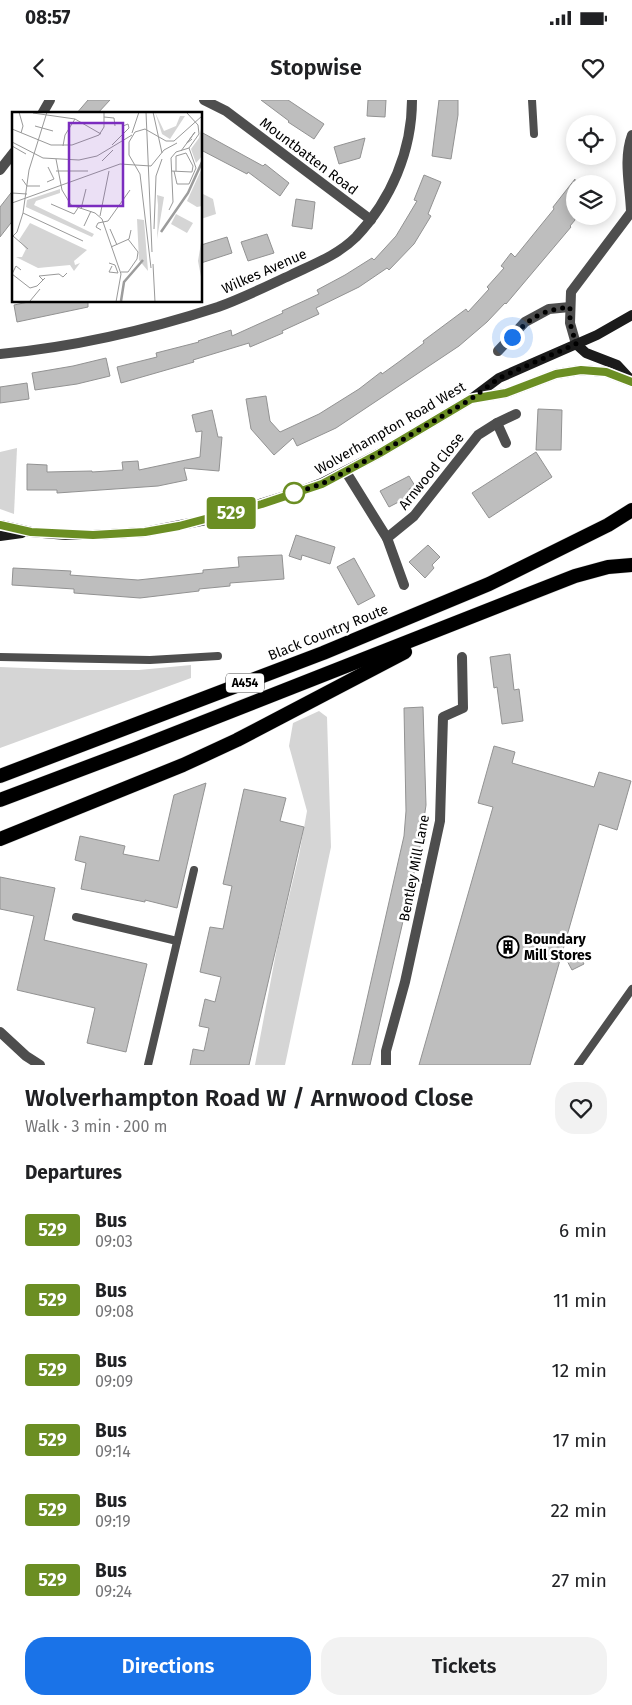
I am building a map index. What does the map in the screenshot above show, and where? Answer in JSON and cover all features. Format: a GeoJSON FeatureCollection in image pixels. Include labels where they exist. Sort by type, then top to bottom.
{"type":"FeatureCollection","features":[{"type":"Feature","properties":{"kind":"highway","name":"Black Country Route"},"geometry":{"type":"LineString","coordinates":[[0,776],[323,653],[480,587],[608,525],[632,510]]}},
{"type":"Feature","properties":{"kind":"highway","name":"A454"},"geometry":{"type":"LineString","coordinates":[[0,800],[145,746],[575,576],[608,567],[632,565]]}},
{"type":"Feature","properties":{"kind":"highway"},"geometry":{"type":"LineString","coordinates":[[0,839],[219,749],[466,620]]}},
{"type":"Feature","properties":{"kind":"main road","name":"Wolverhampton Road West"},"geometry":{"type":"LineString","coordinates":[[0,525],[31,532],[93,535],[145,532],[220,516],[293,494],[322,484],[346,472],[471,399],[499,378],[607,330],[632,315]]}},
{"type":"Feature","properties":{"kind":"main road"},"geometry":{"type":"LineString","coordinates":[[576,344],[586,353],[617,365],[632,381]]}},
{"type":"Feature","properties":{"kind":"main road"},"geometry":{"type":"LineString","coordinates":[[471,399],[506,393],[556,374],[581,370],[606,372],[632,381]]}},
{"type":"Feature","properties":{"kind":"main road","name":"Wolverhampton Road West"},"geometry":{"type":"LineString","coordinates":[[0,536],[31,532]]}},
{"type":"Feature","properties":{"kind":"street"},"geometry":{"type":"LineString","coordinates":[[43,112],[50,100]]}},
{"type":"Feature","properties":{"kind":"street","name":"Mountbatten Road"},"geometry":{"type":"LineString","coordinates":[[204,100],[226,111],[370,220]]}},
{"type":"Feature","properties":{"kind":"street","name":"Wilkes Avenue"},"geometry":{"type":"LineString","coordinates":[[0,354],[34,351],[140,330],[219,306],[334,254],[355,238],[391,189],[403,160],[409,138],[412,100]]}},
{"type":"Feature","properties":{"kind":"street"},"geometry":{"type":"LineString","coordinates":[[576,344],[570,323],[571,292],[632,211],[627,164],[628,148],[632,135]]}},
{"type":"Feature","properties":{"kind":"street"},"geometry":{"type":"LineString","coordinates":[[0,170],[12,155]]}},
{"type":"Feature","properties":{"kind":"street"},"geometry":{"type":"LineString","coordinates":[[498,351],[525,322],[549,309],[570,307]]}},
{"type":"Feature","properties":{"kind":"street","name":"Arnwood Close"},"geometry":{"type":"LineString","coordinates":[[387,538],[414,516],[478,435],[497,422],[516,414]]}},
{"type":"Feature","properties":{"kind":"street"},"geometry":{"type":"LineString","coordinates":[[497,422],[506,443]]}},
{"type":"Feature","properties":{"kind":"street"},"geometry":{"type":"LineString","coordinates":[[346,472],[387,538],[404,586]]}},
{"type":"Feature","properties":{"kind":"street","name":"Bentley Mill Lane"},"geometry":{"type":"LineString","coordinates":[[386,1065],[386,1051],[405,982],[440,821],[443,717],[463,708],[462,657]]}},
{"type":"Feature","properties":{"kind":"street"},"geometry":{"type":"LineString","coordinates":[[0,1032],[26,1056],[40,1065]]}},
{"type":"Feature","properties":{"kind":"lane"},"geometry":{"type":"LineString","coordinates":[[532,100],[534,134]]}},
{"type":"Feature","properties":{"kind":"lane"},"geometry":{"type":"LineString","coordinates":[[0,657],[150,660],[218,656]]}},
{"type":"Feature","properties":{"kind":"lane"},"geometry":{"type":"LineString","coordinates":[[148,1065],[194,870]]}},
{"type":"Feature","properties":{"kind":"lane"},"geometry":{"type":"LineString","coordinates":[[76,917],[177,940]]}},
{"type":"Feature","properties":{"kind":"lane"},"geometry":{"type":"LineString","coordinates":[[578,1065],[632,989]]}},
{"type":"Feature","properties":{"kind":"shaded area"},"geometry":{"type":"Polygon","coordinates":[[[202,194],[213,199],[216,214],[202,219],[202,194]]]}},
{"type":"Feature","properties":{"kind":"shaded area"},"geometry":{"type":"Polygon","coordinates":[[[17,448],[14,514],[0,509],[0,452],[17,448]]]}},
{"type":"Feature","properties":{"kind":"shaded area"},"geometry":{"type":"Polygon","coordinates":[[[191,665],[191,678],[0,748],[0,667],[139,670],[191,665]]]}},
{"type":"Feature","properties":{"kind":"shaded area"},"geometry":{"type":"Polygon","coordinates":[[[319,711],[327,717],[331,847],[285,1065],[255,1065],[278,942],[299,855],[307,811],[289,746],[293,723],[319,711]]]}},
{"type":"Feature","properties":{"kind":"building"},"geometry":{"type":"Polygon","coordinates":[[[88,100],[110,100],[99,112],[78,112],[88,100]]]}},
{"type":"Feature","properties":{"kind":"building"},"geometry":{"type":"Polygon","coordinates":[[[261,100],[288,100],[324,124],[314,139],[288,122],[261,100]]]}},
{"type":"Feature","properties":{"kind":"building"},"geometry":{"type":"Polygon","coordinates":[[[368,100],[386,100],[385,117],[367,116],[368,100]]]}},
{"type":"Feature","properties":{"kind":"building"},"geometry":{"type":"Polygon","coordinates":[[[439,100],[458,100],[458,115],[451,159],[432,156],[439,100]]]}},
{"type":"Feature","properties":{"kind":"building"},"geometry":{"type":"Polygon","coordinates":[[[202,133],[263,166],[265,164],[289,183],[280,196],[248,172],[247,174],[202,151],[202,133]]]}},
{"type":"Feature","properties":{"kind":"building"},"geometry":{"type":"Polygon","coordinates":[[[365,138],[360,158],[339,164],[334,147],[365,138]]]}},
{"type":"Feature","properties":{"kind":"building"},"geometry":{"type":"Polygon","coordinates":[[[424,175],[441,182],[428,214],[431,216],[414,244],[389,270],[387,268],[359,287],[316,308],[319,314],[282,331],[283,333],[250,347],[249,343],[193,360],[194,362],[121,383],[117,367],[157,357],[156,353],[199,342],[231,330],[232,336],[319,294],[317,290],[372,258],[374,260],[396,236],[417,201],[414,200],[424,175]]]}},
{"type":"Feature","properties":{"kind":"building"},"geometry":{"type":"Polygon","coordinates":[[[566,190],[566,225],[571,225],[571,227],[506,304],[459,346],[336,428],[297,446],[293,438],[274,455],[251,429],[246,399],[266,396],[270,421],[280,432],[319,414],[359,389],[381,372],[382,374],[400,361],[466,309],[468,312],[489,289],[487,287],[504,268],[501,266],[511,253],[515,257],[554,209],[553,207],[566,190]]]}},
{"type":"Feature","properties":{"kind":"building"},"geometry":{"type":"Polygon","coordinates":[[[12,192],[12,222],[0,237],[0,207],[12,192]]]}},
{"type":"Feature","properties":{"kind":"building"},"geometry":{"type":"Polygon","coordinates":[[[296,199],[315,202],[312,229],[292,226],[296,199]]]}},
{"type":"Feature","properties":{"kind":"building"},"geometry":{"type":"Polygon","coordinates":[[[267,234],[274,253],[248,261],[241,242],[267,234]]]}},
{"type":"Feature","properties":{"kind":"building"},"geometry":{"type":"Polygon","coordinates":[[[227,237],[232,253],[202,263],[202,245],[227,237]]]}},
{"type":"Feature","properties":{"kind":"building"},"geometry":{"type":"Polygon","coordinates":[[[28,302],[88,302],[88,307],[17,322],[14,305],[28,302]]]}},
{"type":"Feature","properties":{"kind":"building"},"geometry":{"type":"Polygon","coordinates":[[[106,358],[110,376],[77,384],[35,390],[32,373],[106,358]]]}},
{"type":"Feature","properties":{"kind":"building"},"geometry":{"type":"Polygon","coordinates":[[[27,383],[29,399],[0,403],[0,387],[27,383]]]}},
{"type":"Feature","properties":{"kind":"building"},"geometry":{"type":"Polygon","coordinates":[[[538,409],[562,410],[561,450],[536,450],[538,409]]]}},
{"type":"Feature","properties":{"kind":"building"},"geometry":{"type":"Polygon","coordinates":[[[212,410],[218,437],[222,437],[219,471],[184,468],[187,480],[158,486],[57,493],[57,490],[27,490],[27,464],[47,465],[47,472],[92,472],[123,470],[122,462],[138,461],[139,470],[200,457],[202,431],[196,432],[192,415],[212,410]]]}},
{"type":"Feature","properties":{"kind":"building"},"geometry":{"type":"Polygon","coordinates":[[[536,452],[552,477],[489,518],[472,493],[536,452]]]}},
{"type":"Feature","properties":{"kind":"building"},"geometry":{"type":"Polygon","coordinates":[[[409,476],[415,486],[409,489],[412,495],[389,507],[380,491],[409,476]]]}},
{"type":"Feature","properties":{"kind":"building"},"geometry":{"type":"Polygon","coordinates":[[[296,535],[335,547],[330,564],[302,555],[301,560],[289,556],[296,535]]]}},
{"type":"Feature","properties":{"kind":"building"},"geometry":{"type":"Polygon","coordinates":[[[428,545],[440,557],[432,565],[434,568],[425,578],[409,562],[428,545]]]}},
{"type":"Feature","properties":{"kind":"building"},"geometry":{"type":"Polygon","coordinates":[[[282,555],[284,579],[230,583],[230,586],[140,598],[74,593],[74,589],[12,585],[13,568],[71,571],[70,575],[138,580],[203,573],[203,570],[239,567],[238,557],[282,555]]]}},
{"type":"Feature","properties":{"kind":"building"},"geometry":{"type":"Polygon","coordinates":[[[354,558],[375,596],[358,605],[337,567],[354,558]]]}},
{"type":"Feature","properties":{"kind":"building"},"geometry":{"type":"Polygon","coordinates":[[[510,654],[514,690],[519,689],[523,721],[502,724],[497,687],[494,688],[490,657],[510,654]]]}},
{"type":"Feature","properties":{"kind":"building"},"geometry":{"type":"Polygon","coordinates":[[[423,707],[426,805],[420,847],[370,1065],[352,1065],[404,836],[406,811],[404,708],[423,707]]]}},
{"type":"Feature","properties":{"kind":"building","name":"Boundary Mill Stores"},"geometry":{"type":"Polygon","coordinates":[[[494,746],[515,752],[512,763],[594,787],[599,772],[631,781],[617,830],[599,824],[530,1065],[419,1065],[493,807],[478,803],[494,746]]]}},
{"type":"Feature","properties":{"kind":"building"},"geometry":{"type":"Polygon","coordinates":[[[206,783],[177,908],[145,900],[145,902],[81,889],[86,863],[75,860],[80,836],[125,846],[123,854],[159,861],[174,795],[206,783]]]}},
{"type":"Feature","properties":{"kind":"building"},"geometry":{"type":"Polygon","coordinates":[[[244,789],[286,798],[280,821],[304,827],[249,1065],[190,1065],[193,1049],[204,1051],[209,1028],[199,1026],[205,999],[215,1002],[221,977],[200,972],[210,927],[223,929],[232,886],[223,884],[244,789]]]}},
{"type":"Feature","properties":{"kind":"building"},"geometry":{"type":"Polygon","coordinates":[[[0,877],[55,888],[44,940],[147,964],[126,1052],[87,1043],[95,1008],[17,990],[34,916],[0,909],[0,877]]]}},
{"type":"Feature","properties":{"kind":"building"},"geometry":{"type":"Polygon","coordinates":[[[576,950],[584,964],[572,970],[565,957],[576,950]]]}},
{"type":"Feature","properties":{"kind":"bus line","name":"529"},"geometry":{"type":"LineString","coordinates":[[0,525],[31,532],[93,535],[145,532],[211,519],[322,484],[380,453],[471,399],[506,393],[537,380],[568,371],[593,370],[606,372],[632,382]]}},
{"type":"Feature","properties":{"kind":"place","name":"Boundary Mill Stores"},"geometry":{"type":"Point","coordinates":[508,947]}},
{"type":"Feature","properties":{"kind":"route"},"geometry":{"type":"LineString","coordinates":[[294,493],[288,495],[322,484],[380,453],[471,399],[499,378],[576,344],[570,323],[570,307],[549,309],[525,322],[512,337]]}}]}
